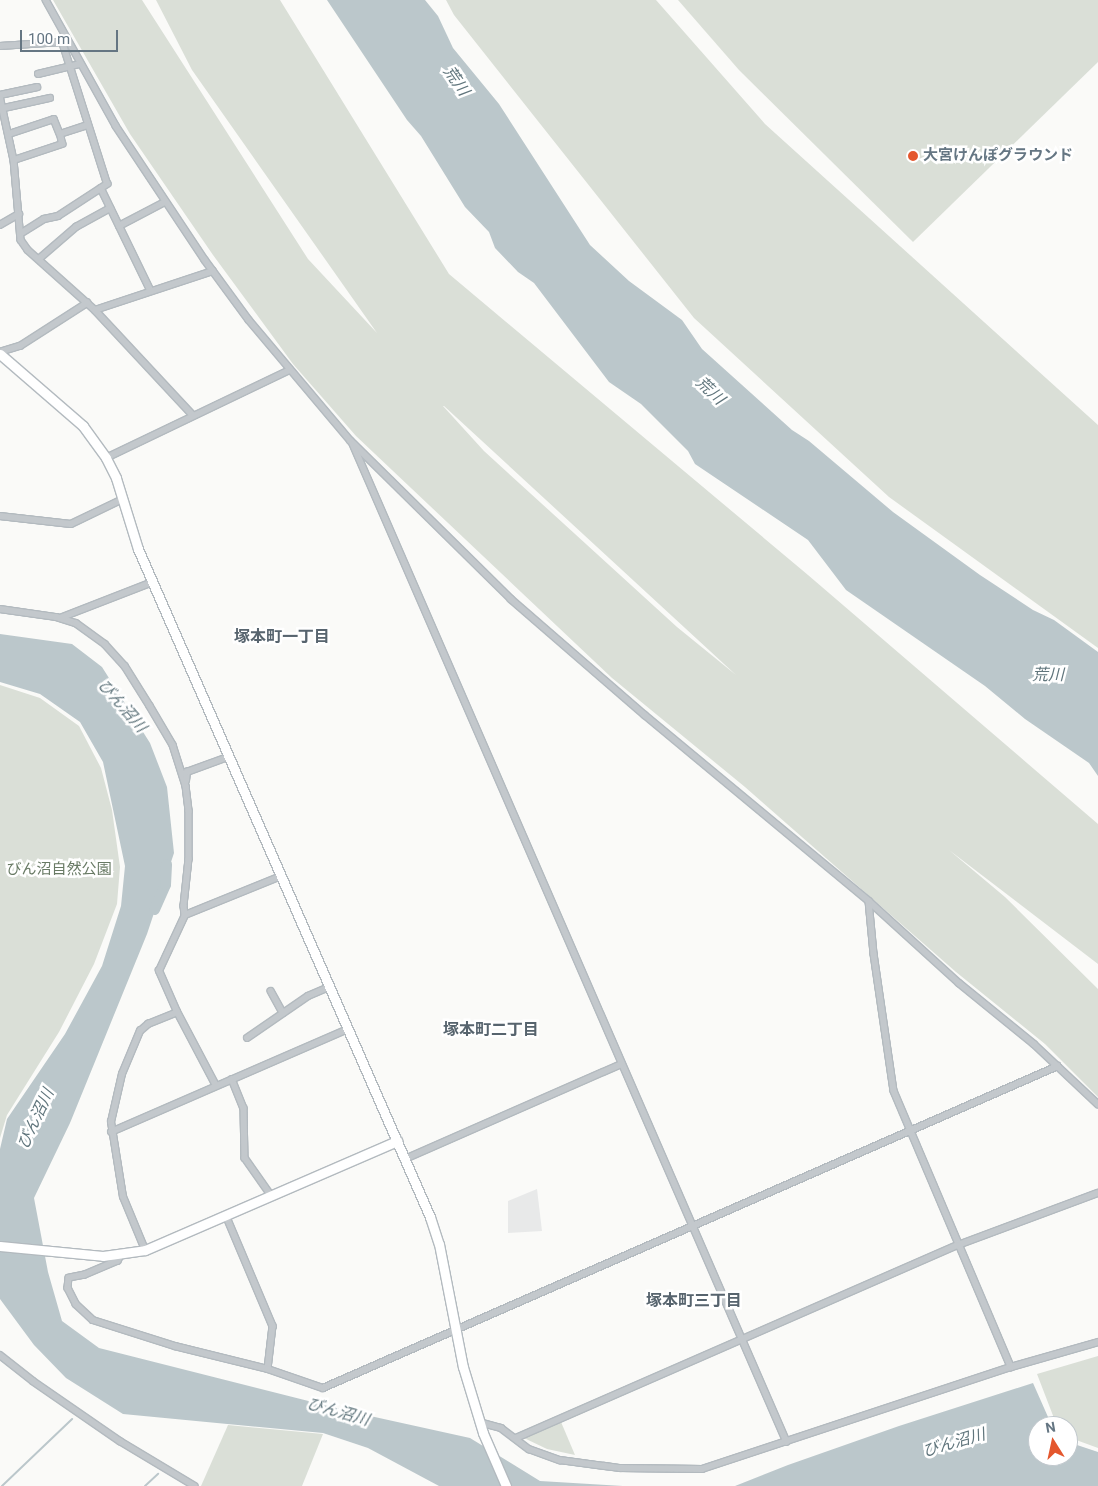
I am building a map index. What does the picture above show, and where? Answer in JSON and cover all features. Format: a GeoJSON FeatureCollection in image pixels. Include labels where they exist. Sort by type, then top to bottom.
{"type":"FeatureCollection","features":[{"type":"Feature","properties":{"kind":"street"},"geometry":{"type":"LineString","coordinates":[[46,0],[64,41],[165,202],[249,320],[351,440],[511,599],[645,715],[869,901],[954,979],[1058,1066],[1098,1104]]}},
{"type":"Feature","properties":{"kind":"street"},"geometry":{"type":"LineString","coordinates":[[0,46],[64,41]]}},
{"type":"Feature","properties":{"kind":"street"},"geometry":{"type":"LineString","coordinates":[[20,234],[44,219],[58,216],[107,184],[69,66],[64,41]]}},
{"type":"Feature","properties":{"kind":"street"},"geometry":{"type":"LineString","coordinates":[[38,74],[80,64]]}},
{"type":"Feature","properties":{"kind":"street"},"geometry":{"type":"LineString","coordinates":[[37,87],[0,95],[14,160],[20,234],[28,250],[40,258],[95,310],[193,414]]}},
{"type":"Feature","properties":{"kind":"street"},"geometry":{"type":"LineString","coordinates":[[4,108],[50,98]]}},
{"type":"Feature","properties":{"kind":"street"},"geometry":{"type":"LineString","coordinates":[[9,134],[54,119],[62,144],[14,160]]}},
{"type":"Feature","properties":{"kind":"street"},"geometry":{"type":"LineString","coordinates":[[60,134],[88,125]]}},
{"type":"Feature","properties":{"kind":"street"},"geometry":{"type":"LineString","coordinates":[[101,188],[151,291]]}},
{"type":"Feature","properties":{"kind":"street"},"geometry":{"type":"LineString","coordinates":[[119,226],[165,202]]}},
{"type":"Feature","properties":{"kind":"street"},"geometry":{"type":"LineString","coordinates":[[40,258],[76,227],[110,208]]}},
{"type":"Feature","properties":{"kind":"street"},"geometry":{"type":"LineString","coordinates":[[0,225],[19,214]]}},
{"type":"Feature","properties":{"kind":"street"},"geometry":{"type":"LineString","coordinates":[[95,310],[213,271]]}},
{"type":"Feature","properties":{"kind":"street"},"geometry":{"type":"LineString","coordinates":[[87,303],[20,346],[0,353],[83,426],[106,458],[123,499],[138,549],[397,1141],[436,1235],[463,1367],[479,1422],[506,1486]]}},
{"type":"Feature","properties":{"kind":"street"},"geometry":{"type":"LineString","coordinates":[[106,458],[193,414],[290,370]]}},
{"type":"Feature","properties":{"kind":"street"},"geometry":{"type":"LineString","coordinates":[[351,440],[787,1442]]}},
{"type":"Feature","properties":{"kind":"street"},"geometry":{"type":"LineString","coordinates":[[0,516],[71,524],[123,499]]}},
{"type":"Feature","properties":{"kind":"street"},"geometry":{"type":"LineString","coordinates":[[60,618],[153,582]]}},
{"type":"Feature","properties":{"kind":"street"},"geometry":{"type":"LineString","coordinates":[[0,609],[60,618],[76,623],[105,644],[125,666],[172,745],[186,786]]}},
{"type":"Feature","properties":{"kind":"street"},"geometry":{"type":"LineString","coordinates":[[216,1086],[177,1012],[159,971],[185,915],[184,906],[189,851],[187,772],[228,757]]}},
{"type":"Feature","properties":{"kind":"street"},"geometry":{"type":"LineString","coordinates":[[185,915],[280,876]]}},
{"type":"Feature","properties":{"kind":"street"},"geometry":{"type":"LineString","coordinates":[[869,901],[874,954],[894,1091],[909,1131],[1012,1367]]}},
{"type":"Feature","properties":{"kind":"street"},"geometry":{"type":"LineString","coordinates":[[247,1038],[308,996],[330,987]]}},
{"type":"Feature","properties":{"kind":"street"},"geometry":{"type":"LineString","coordinates":[[270,991],[282,1013]]}},
{"type":"Feature","properties":{"kind":"street"},"geometry":{"type":"LineString","coordinates":[[145,1250],[123,1197],[111,1132],[122,1074],[140,1031],[148,1024],[177,1012]]}},
{"type":"Feature","properties":{"kind":"street"},"geometry":{"type":"LineString","coordinates":[[111,1132],[348,1029]]}},
{"type":"Feature","properties":{"kind":"street"},"geometry":{"type":"LineString","coordinates":[[404,1159],[621,1064]]}},
{"type":"Feature","properties":{"kind":"street"},"geometry":{"type":"LineString","coordinates":[[122,1254],[118,1261],[85,1275],[69,1278],[68,1288],[86,1315],[102,1323],[175,1346],[268,1368],[323,1388],[1058,1066]]}},
{"type":"Feature","properties":{"kind":"street"},"geometry":{"type":"LineString","coordinates":[[232,1079],[244,1108],[245,1158],[271,1195]]}},
{"type":"Feature","properties":{"kind":"street"},"geometry":{"type":"LineString","coordinates":[[0,1246],[92,1256],[145,1250],[397,1141]]}},
{"type":"Feature","properties":{"kind":"street"},"geometry":{"type":"LineString","coordinates":[[516,1438],[958,1245],[1098,1193]]}},
{"type":"Feature","properties":{"kind":"street"},"geometry":{"type":"LineString","coordinates":[[226,1216],[273,1326],[268,1368]]}},
{"type":"Feature","properties":{"kind":"street"},"geometry":{"type":"LineString","coordinates":[[479,1422],[496,1426],[516,1438],[529,1449],[560,1460],[597,1466],[656,1469],[707,1468],[1012,1367],[1098,1342]]}},
{"type":"Feature","properties":{"kind":"street"},"geometry":{"type":"LineString","coordinates":[[0,1355],[33,1381],[120,1441],[195,1486]]}},
{"type":"Feature","properties":{"kind":"shaded area"},"geometry":{"type":"Polygon","coordinates":[[[537,1189],[542,1231],[508,1233],[508,1201],[537,1189]]]}},
{"type":"Feature","properties":{"kind":"green space"},"geometry":{"type":"Polygon","coordinates":[[[53,0],[142,0],[308,259],[377,333],[192,70],[156,0],[280,0],[449,274],[808,575],[1098,824],[1098,964],[949,850],[1005,897],[1098,989],[1098,1097],[1045,1044],[956,972],[745,787],[612,678],[356,436],[293,364],[213,255],[130,134],[53,0]],[[444,406],[484,451],[677,627],[736,675],[444,406]]]}},
{"type":"Feature","properties":{"kind":"green space"},"geometry":{"type":"Polygon","coordinates":[[[446,0],[656,0],[765,124],[1098,425],[1098,648],[889,497],[694,318],[454,15],[446,0]]]}},
{"type":"Feature","properties":{"kind":"green space","name":"大宮けんぽグラウンド"},"geometry":{"type":"Polygon","coordinates":[[[678,0],[1098,0],[1098,62],[913,242],[739,70],[678,0]]]}},
{"type":"Feature","properties":{"kind":"green space","name":"びん沼自然公園"},"geometry":{"type":"Polygon","coordinates":[[[0,685],[40,698],[79,726],[101,768],[112,810],[120,867],[117,904],[94,964],[59,1032],[7,1115],[0,1138],[0,685]]]}},
{"type":"Feature","properties":{"kind":"green space"},"geometry":{"type":"Polygon","coordinates":[[[1098,1356],[1098,1448],[1078,1441],[1078,1416],[1053,1416],[1037,1374],[1098,1356]]]}},
{"type":"Feature","properties":{"kind":"green space"},"geometry":{"type":"Polygon","coordinates":[[[561,1422],[575,1455],[547,1449],[524,1438],[561,1422]]]}},
{"type":"Feature","properties":{"kind":"green space"},"geometry":{"type":"Polygon","coordinates":[[[228,1425],[323,1434],[302,1486],[201,1486],[228,1425]]]}},
{"type":"Feature","properties":{"kind":"water","name":"荒川"},"geometry":{"type":"Polygon","coordinates":[[[327,0],[425,0],[438,16],[453,48],[499,104],[590,245],[629,281],[682,320],[702,349],[792,430],[809,441],[893,512],[980,575],[1033,610],[1054,620],[1098,652],[1098,776],[1089,763],[1025,719],[985,686],[846,590],[808,540],[695,464],[688,451],[641,404],[609,382],[534,283],[518,272],[495,248],[489,232],[465,207],[421,136],[407,120],[327,0]]]}},
{"type":"Feature","properties":{"kind":"water"},"geometry":{"type":"Polygon","coordinates":[[[0,634],[72,644],[102,667],[150,743],[167,787],[174,853],[147,934],[70,1123],[34,1198],[48,1272],[62,1321],[99,1348],[352,1412],[470,1438],[540,1481],[623,1486],[439,1486],[368,1448],[323,1433],[123,1414],[66,1378],[34,1345],[0,1299],[0,1149],[7,1119],[65,1034],[102,966],[121,906],[125,866],[103,762],[80,722],[40,694],[0,682],[0,634]]]}},
{"type":"Feature","properties":{"kind":"water"},"geometry":{"type":"Polygon","coordinates":[[[1033,1383],[1048,1416],[1028,1416],[1028,1466],[1078,1466],[1078,1445],[1098,1452],[1098,1486],[735,1486],[788,1465],[899,1426],[1033,1383]]]}},
{"type":"Feature","properties":{"kind":"waterway","name":"びん沼川"},"geometry":{"type":"LineString","coordinates":[[154,909],[165,884],[166,864]]}},
{"type":"Feature","properties":{"kind":"waterway"},"geometry":{"type":"LineString","coordinates":[[2,1486],[72,1419]]}},
{"type":"Feature","properties":{"kind":"waterway"},"geometry":{"type":"LineString","coordinates":[[145,1486],[158,1474]]}},
{"type":"Feature","properties":{"kind":"place","name":"大宮けんぽグラウンド"},"geometry":{"type":"Point","coordinates":[913,156]}},
{"type":"Feature","properties":{"kind":"district","name":"塚本町一丁目"},"geometry":{"type":"Point","coordinates":[282,637]}},
{"type":"Feature","properties":{"kind":"district","name":"塚本町二丁目"},"geometry":{"type":"Point","coordinates":[491,1030]}},
{"type":"Feature","properties":{"kind":"district","name":"塚本町三丁目"},"geometry":{"type":"Point","coordinates":[694,1301]}}]}
